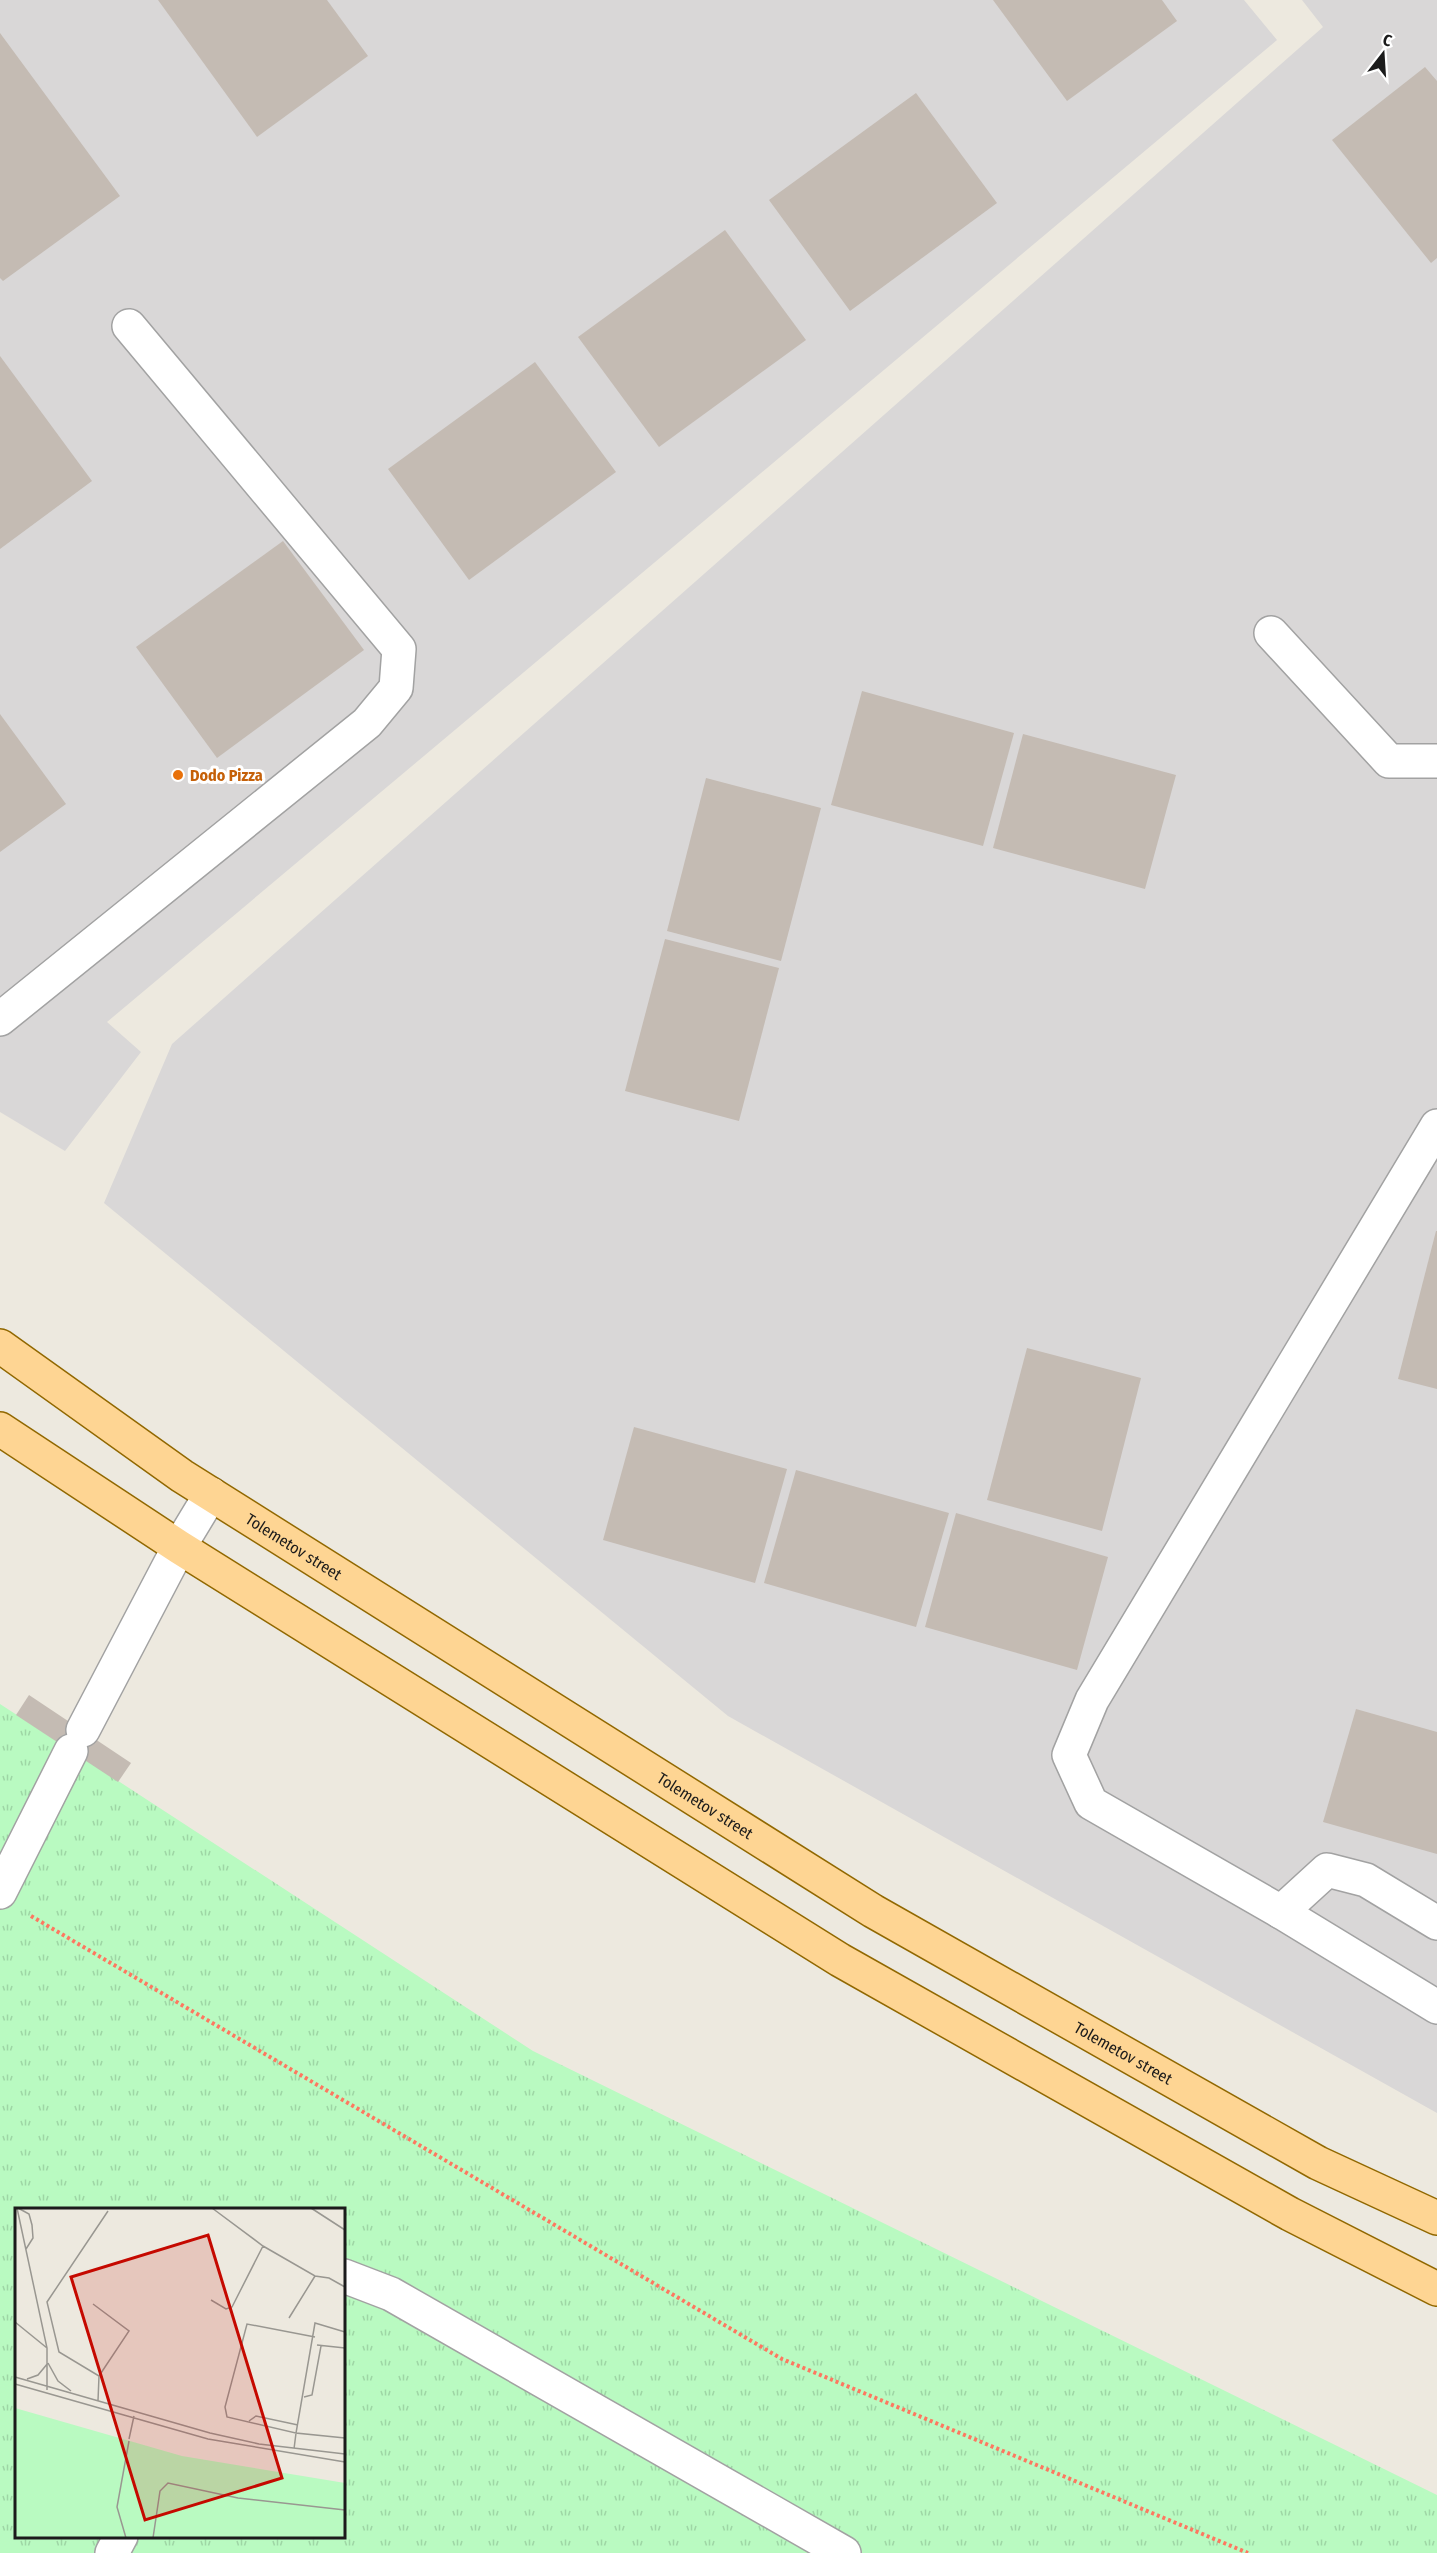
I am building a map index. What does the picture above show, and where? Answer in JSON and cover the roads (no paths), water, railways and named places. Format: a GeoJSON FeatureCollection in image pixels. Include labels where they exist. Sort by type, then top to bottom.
{"type":"FeatureCollection","features":[{"type":"Feature","properties":{"kind":"main road","name":"Tolemetov street"},"geometry":{"type":"LineString","coordinates":[[0,1346],[211,1494],[873,1911],[1318,2163],[1437,2218]]}},
{"type":"Feature","properties":{"kind":"main road"},"geometry":{"type":"LineString","coordinates":[[0,1429],[179,1547],[840,1960],[1290,2214],[1437,2289]]}},
{"type":"Feature","properties":{"kind":"street"},"geometry":{"type":"LineString","coordinates":[[0,1019],[367,723],[396,688],[399,649],[129,326]]}},
{"type":"Feature","properties":{"kind":"street"},"geometry":{"type":"LineString","coordinates":[[1271,633],[1389,761],[1437,761]]}},
{"type":"Feature","properties":{"kind":"street"},"geometry":{"type":"LineString","coordinates":[[1437,1126],[1092,1700],[1069,1755],[1091,1803],[1281,1912],[1437,2007]]}},
{"type":"Feature","properties":{"kind":"street"},"geometry":{"type":"LineString","coordinates":[[10,1901],[77,1741],[179,1547],[211,1494]]}},
{"type":"Feature","properties":{"kind":"street"},"geometry":{"type":"LineString","coordinates":[[1281,1912],[1327,1870],[1366,1880],[1437,1923]]}},
{"type":"Feature","properties":{"kind":"street"},"geometry":{"type":"LineString","coordinates":[[345,2276],[391,2294],[844,2553]]}},
{"type":"Feature","properties":{"kind":"street"},"geometry":{"type":"LineString","coordinates":[[112,2553],[120,2538]]}},
{"type":"Feature","properties":{"kind":"place","name":"Dodo Pizza"},"geometry":{"type":"Point","coordinates":[178,775]}}]}
